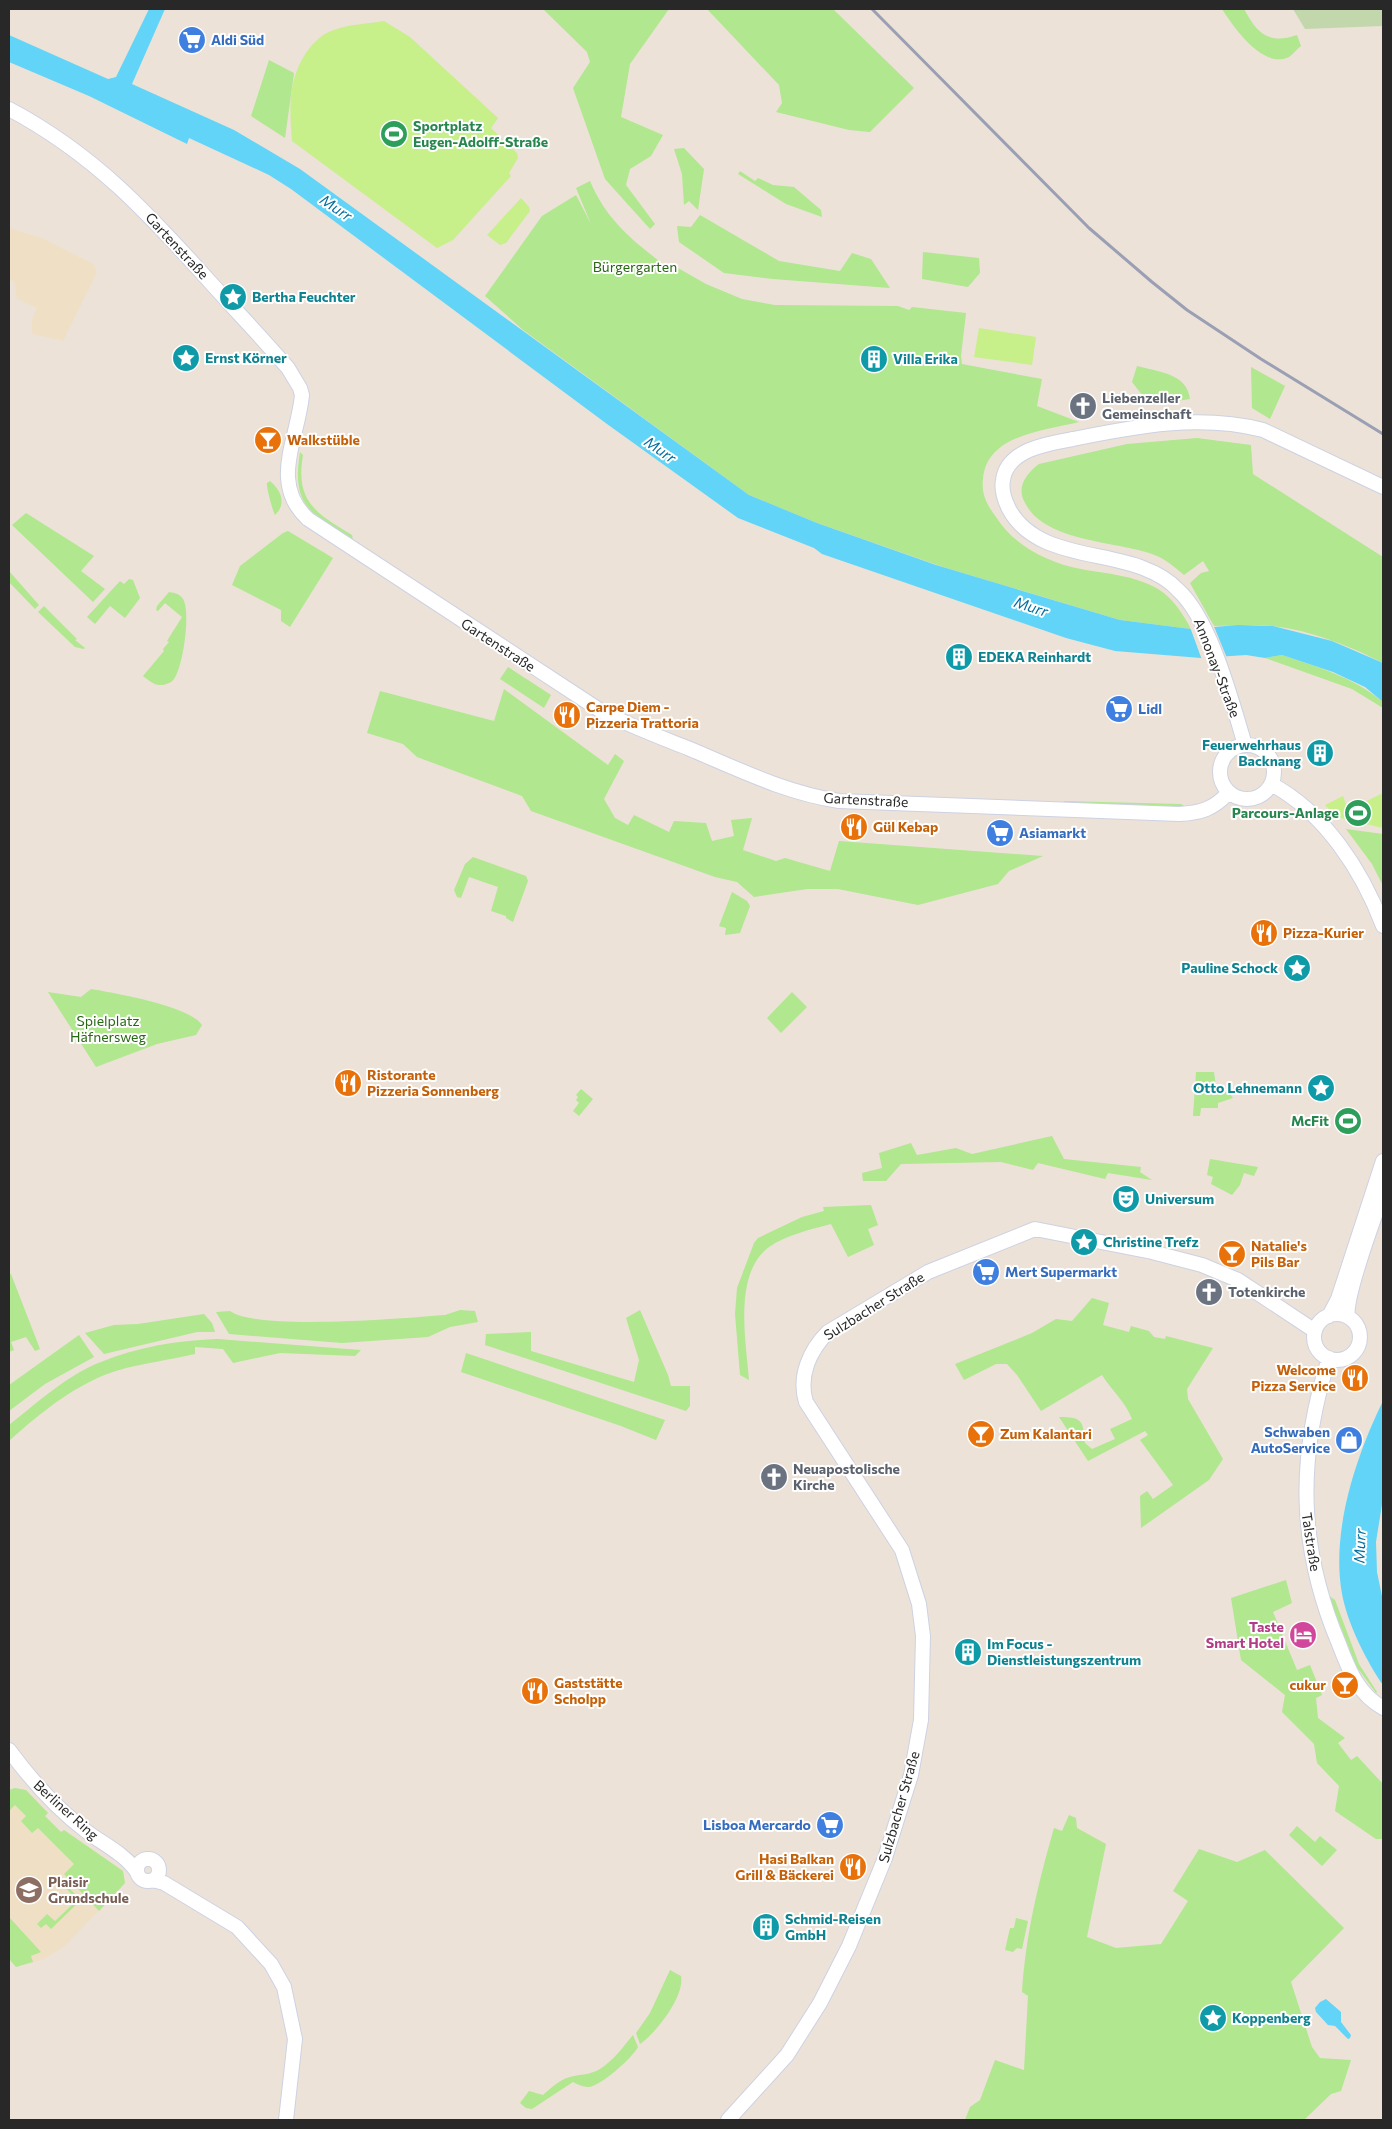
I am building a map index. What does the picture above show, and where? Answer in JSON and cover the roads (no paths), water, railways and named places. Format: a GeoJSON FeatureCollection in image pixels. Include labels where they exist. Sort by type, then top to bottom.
{"type":"FeatureCollection","features":[{"type":"Feature","properties":{"kind":"street","name":"Gartenstraße"},"geometry":{"type":"LineString","coordinates":[[9,109],[38,124],[82,154],[116,184],[164,229],[288,368],[302,395],[287,477],[297,509],[308,519],[402,582],[602,711],[633,727],[768,783],[812,797],[839,801],[1179,814],[1204,811],[1217,804],[1228,793]]}},
{"type":"Feature","properties":{"kind":"street","name":"Annonay-Straße"},"geometry":{"type":"LineString","coordinates":[[1245,744],[1220,670],[1196,613],[1178,590],[1159,575],[1124,562],[1067,549],[1029,531],[1011,512],[1003,493],[1002,482],[1006,470],[1016,458],[1043,445],[1143,425],[1206,421],[1243,425],[1264,430],[1383,487]]}},
{"type":"Feature","properties":{"kind":"street"},"geometry":{"type":"LineString","coordinates":[[1245,744],[1259,748],[1271,760],[1273,769],[1271,784],[1266,791],[1252,798],[1238,797],[1228,793],[1220,775],[1221,764],[1230,751],[1245,744]]}},
{"type":"Feature","properties":{"kind":"street"},"geometry":{"type":"LineString","coordinates":[[1271,784],[1285,791],[1315,816],[1345,853],[1371,896],[1383,926]]}},
{"type":"Feature","properties":{"kind":"street"},"geometry":{"type":"LineString","coordinates":[[1329,1316],[1338,1299],[1383,1161]]}},
{"type":"Feature","properties":{"kind":"street"},"geometry":{"type":"LineString","coordinates":[[1348,1317],[1348,1302],[1353,1284],[1383,1193]]}},
{"type":"Feature","properties":{"kind":"street","name":"Sulzbacher Straße"},"geometry":{"type":"LineString","coordinates":[[728,2120],[787,2055],[805,2028],[840,1962],[885,1858],[911,1775],[921,1720],[923,1636],[919,1604],[900,1544],[806,1402],[803,1380],[816,1346],[828,1332],[928,1272],[1035,1229],[1152,1252],[1202,1265],[1238,1280],[1315,1331]]}},
{"type":"Feature","properties":{"kind":"street"},"geometry":{"type":"LineString","coordinates":[[1340,1314],[1348,1317],[1359,1328],[1361,1336],[1358,1348],[1349,1357],[1341,1360],[1329,1358],[1317,1347],[1315,1331],[1321,1321],[1329,1316],[1340,1314]]}},
{"type":"Feature","properties":{"kind":"street","name":"Talstraße"},"geometry":{"type":"LineString","coordinates":[[1329,1358],[1316,1414],[1306,1473],[1305,1495],[1308,1539],[1318,1583],[1332,1630],[1347,1665],[1364,1694],[1383,1708]]}},
{"type":"Feature","properties":{"kind":"street","name":"Berliner Ring"},"geometry":{"type":"LineString","coordinates":[[9,1750],[27,1776],[85,1831],[136,1865],[148,1859],[154,1862],[158,1867],[159,1879],[237,1927],[267,1958],[284,1987],[295,2039],[286,2120]]}},
{"type":"Feature","properties":{"kind":"water","name":"Murr"},"geometry":{"type":"Polygon","coordinates":[[[149,9],[165,9],[132,84],[234,130],[300,169],[749,495],[817,523],[936,565],[1120,620],[1191,629],[1238,625],[1273,626],[1332,641],[1383,663],[1383,702],[1365,687],[1333,672],[1282,655],[1265,658],[1246,655],[1201,658],[1115,651],[1066,638],[822,554],[814,548],[738,518],[607,424],[291,189],[269,175],[189,138],[187,144],[89,96],[9,62],[9,35],[108,79],[116,77],[149,9]]]}},
{"type":"Feature","properties":{"kind":"water","name":"Murr"},"geometry":{"type":"Polygon","coordinates":[[[1383,1401],[1383,1498],[1376,1542],[1377,1572],[1383,1601],[1383,1685],[1362,1649],[1349,1619],[1341,1585],[1339,1558],[1341,1531],[1353,1476],[1372,1424],[1383,1401]]]}},
{"type":"Feature","properties":{"kind":"water"},"geometry":{"type":"Polygon","coordinates":[[[1326,1999],[1341,2012],[1341,2022],[1351,2035],[1350,2038],[1348,2039],[1335,2026],[1328,2025],[1316,2012],[1315,2008],[1326,1999]]]}},
{"type":"Feature","properties":{"kind":"railway"},"geometry":{"type":"LineString","coordinates":[[872,9],[1089,228],[1152,282],[1187,310],[1261,359],[1383,434]]}},
{"type":"Feature","properties":{"kind":"place","name":"Aldi Süd"},"geometry":{"type":"Point","coordinates":[192,40]}},
{"type":"Feature","properties":{"kind":"place","name":"Sportplatz Eugen-Adolff-Straße"},"geometry":{"type":"Point","coordinates":[394,134]}},
{"type":"Feature","properties":{"kind":"place","name":"Bertha Feuchter"},"geometry":{"type":"Point","coordinates":[233,297]}},
{"type":"Feature","properties":{"kind":"place","name":"Ernst Körner"},"geometry":{"type":"Point","coordinates":[186,358]}},
{"type":"Feature","properties":{"kind":"place","name":"Villa Erika"},"geometry":{"type":"Point","coordinates":[874,359]}},
{"type":"Feature","properties":{"kind":"place","name":"Liebenzeller Gemeinschaft"},"geometry":{"type":"Point","coordinates":[1083,406]}},
{"type":"Feature","properties":{"kind":"place","name":"Walkstüble"},"geometry":{"type":"Point","coordinates":[268,440]}},
{"type":"Feature","properties":{"kind":"place","name":"EDEKA Reinhardt"},"geometry":{"type":"Point","coordinates":[959,657]}},
{"type":"Feature","properties":{"kind":"place","name":"Lidl"},"geometry":{"type":"Point","coordinates":[1119,709]}},
{"type":"Feature","properties":{"kind":"place","name":"Carpe Diem - Pizzeria Trattoria"},"geometry":{"type":"Point","coordinates":[567,715]}},
{"type":"Feature","properties":{"kind":"place","name":"Feuerwehrhaus Backnang"},"geometry":{"type":"Point","coordinates":[1320,753]}},
{"type":"Feature","properties":{"kind":"place","name":"Parcours-Anlage"},"geometry":{"type":"Point","coordinates":[1358,813]}},
{"type":"Feature","properties":{"kind":"place","name":"Gül Kebap"},"geometry":{"type":"Point","coordinates":[854,827]}},
{"type":"Feature","properties":{"kind":"place","name":"Asiamarkt"},"geometry":{"type":"Point","coordinates":[1000,833]}},
{"type":"Feature","properties":{"kind":"place","name":"Pizza-Kurier"},"geometry":{"type":"Point","coordinates":[1264,933]}},
{"type":"Feature","properties":{"kind":"place","name":"Pauline Schock"},"geometry":{"type":"Point","coordinates":[1297,968]}},
{"type":"Feature","properties":{"kind":"place","name":"Ristorante Pizzeria Sonnenberg"},"geometry":{"type":"Point","coordinates":[348,1083]}},
{"type":"Feature","properties":{"kind":"place","name":"Otto Lehnemann"},"geometry":{"type":"Point","coordinates":[1321,1088]}},
{"type":"Feature","properties":{"kind":"place","name":"McFit"},"geometry":{"type":"Point","coordinates":[1348,1121]}},
{"type":"Feature","properties":{"kind":"place","name":"Universum"},"geometry":{"type":"Point","coordinates":[1126,1199]}},
{"type":"Feature","properties":{"kind":"place","name":"Christine Trefz"},"geometry":{"type":"Point","coordinates":[1084,1242]}},
{"type":"Feature","properties":{"kind":"place","name":"Natalie's Pils Bar"},"geometry":{"type":"Point","coordinates":[1232,1254]}},
{"type":"Feature","properties":{"kind":"place","name":"Mert Supermarkt"},"geometry":{"type":"Point","coordinates":[986,1272]}},
{"type":"Feature","properties":{"kind":"place","name":"Totenkirche"},"geometry":{"type":"Point","coordinates":[1209,1292]}},
{"type":"Feature","properties":{"kind":"place","name":"Welcome Pizza Service"},"geometry":{"type":"Point","coordinates":[1355,1378]}},
{"type":"Feature","properties":{"kind":"place","name":"Zum Kalantari"},"geometry":{"type":"Point","coordinates":[981,1434]}},
{"type":"Feature","properties":{"kind":"place","name":"Schwaben AutoService"},"geometry":{"type":"Point","coordinates":[1349,1440]}},
{"type":"Feature","properties":{"kind":"place","name":"Neuapostolische Kirche"},"geometry":{"type":"Point","coordinates":[774,1477]}},
{"type":"Feature","properties":{"kind":"place","name":"Taste Smart Hotel"},"geometry":{"type":"Point","coordinates":[1303,1635]}},
{"type":"Feature","properties":{"kind":"place","name":"Im Focus - Dienstleistungszentrum"},"geometry":{"type":"Point","coordinates":[968,1652]}},
{"type":"Feature","properties":{"kind":"place","name":"cukur"},"geometry":{"type":"Point","coordinates":[1345,1685]}},
{"type":"Feature","properties":{"kind":"place","name":"Gaststätte Scholpp"},"geometry":{"type":"Point","coordinates":[535,1691]}},
{"type":"Feature","properties":{"kind":"place","name":"Lisboa Mercardo"},"geometry":{"type":"Point","coordinates":[830,1825]}},
{"type":"Feature","properties":{"kind":"place","name":"Hasi Balkan Grill & Bäckerei"},"geometry":{"type":"Point","coordinates":[853,1867]}},
{"type":"Feature","properties":{"kind":"place","name":"Plaisir Grundschule"},"geometry":{"type":"Point","coordinates":[29,1890]}},
{"type":"Feature","properties":{"kind":"place","name":"Schmid-Reisen GmbH"},"geometry":{"type":"Point","coordinates":[766,1927]}},
{"type":"Feature","properties":{"kind":"place","name":"Koppenberg"},"geometry":{"type":"Point","coordinates":[1213,2018]}},
{"type":"Feature","properties":{"kind":"park label","name":"Bürgergarten"},"geometry":{"type":"Point","coordinates":[635,267]}},
{"type":"Feature","properties":{"kind":"park label","name":"Spielplatz Häfnersweg"},"geometry":{"type":"Point","coordinates":[108,1030]}}]}
